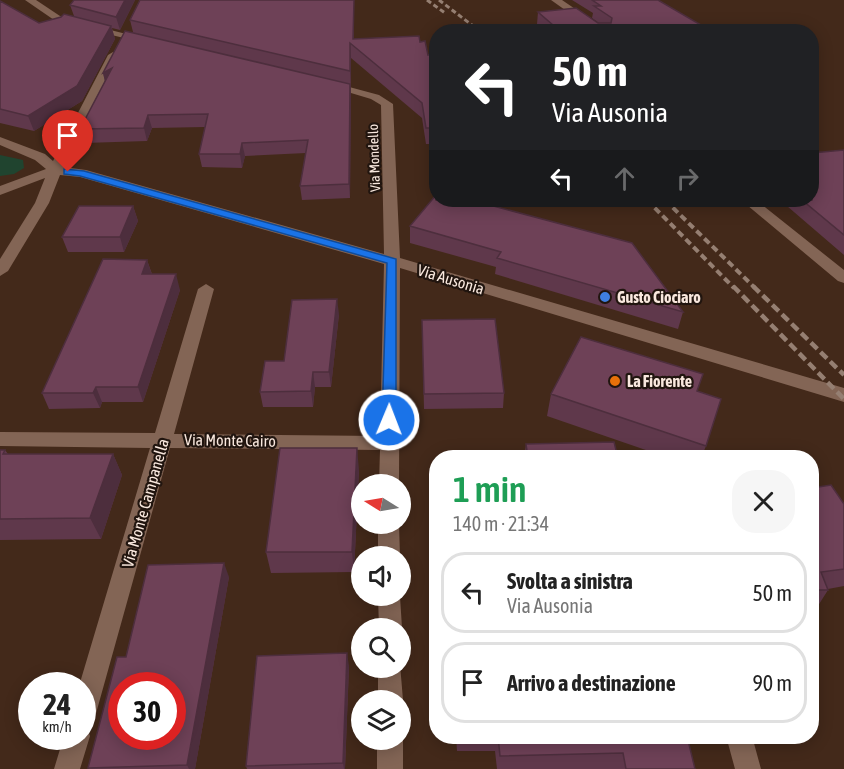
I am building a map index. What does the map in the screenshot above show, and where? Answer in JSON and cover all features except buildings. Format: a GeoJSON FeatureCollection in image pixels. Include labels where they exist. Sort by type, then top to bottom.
{"type":"FeatureCollection","features":[{"type":"Feature","properties":{"kind":"street"},"geometry":{"type":"LineString","coordinates":[[30,0],[60,20],[126,31],[157,43]]}},
{"type":"Feature","properties":{"kind":"street"},"geometry":{"type":"LineString","coordinates":[[556,0],[592,24]]}},
{"type":"Feature","properties":{"kind":"street"},"geometry":{"type":"LineString","coordinates":[[0,271],[42,202],[55,170],[126,31]]}},
{"type":"Feature","properties":{"kind":"street","name":"Via Mondello"},"geometry":{"type":"LineString","coordinates":[[311,80],[375,97],[387,104],[392,261]]}},
{"type":"Feature","properties":{"kind":"street","name":"Via Ausonia"},"geometry":{"type":"LineString","coordinates":[[0,141],[40,157],[55,170]]}},
{"type":"Feature","properties":{"kind":"street"},"geometry":{"type":"LineString","coordinates":[[0,151],[17,148]]}},
{"type":"Feature","properties":{"kind":"street","name":"Via Ausonia"},"geometry":{"type":"LineString","coordinates":[[0,191],[55,170],[81,173],[392,261],[844,395]]}},
{"type":"Feature","properties":{"kind":"street","name":"Via Ausonia"},"geometry":{"type":"LineString","coordinates":[[0,185],[18,184]]}},
{"type":"Feature","properties":{"kind":"street"},"geometry":{"type":"LineString","coordinates":[[757,207],[844,278]]}},
{"type":"Feature","properties":{"kind":"street"},"geometry":{"type":"LineString","coordinates":[[389,474],[392,261]]}},
{"type":"Feature","properties":{"kind":"street","name":"Via Monte Campanella"},"geometry":{"type":"LineString","coordinates":[[95,672],[206,289]]}},
{"type":"Feature","properties":{"kind":"street","name":"Via Monte Cairo"},"geometry":{"type":"LineString","coordinates":[[0,439],[389,443]]}},
{"type":"Feature","properties":{"kind":"street"},"geometry":{"type":"LineString","coordinates":[[741,744],[748,769]]}},
{"type":"Feature","properties":{"kind":"street"},"geometry":{"type":"LineString","coordinates":[[67,769],[73,750]]}},
{"type":"Feature","properties":{"kind":"street"},"geometry":{"type":"LineString","coordinates":[[390,750],[390,769]]}},
{"type":"Feature","properties":{"kind":"green space"},"geometry":{"type":"Polygon","coordinates":[[[0,155],[23,160],[24,168],[14,174],[0,176],[0,155]]]}},
{"type":"Feature","properties":{"kind":"railway"},"geometry":{"type":"LineString","coordinates":[[427,0],[445,13]]}},
{"type":"Feature","properties":{"kind":"railway"},"geometry":{"type":"LineString","coordinates":[[439,0],[470,24]]}},
{"type":"Feature","properties":{"kind":"railway"},"geometry":{"type":"LineString","coordinates":[[654,207],[734,288]]}},
{"type":"Feature","properties":{"kind":"railway"},"geometry":{"type":"LineString","coordinates":[[672,207],[755,288]]}},
{"type":"Feature","properties":{"kind":"railway"},"geometry":{"type":"LineString","coordinates":[[733,286],[844,399]]}},
{"type":"Feature","properties":{"kind":"railway"},"geometry":{"type":"LineString","coordinates":[[753,286],[844,375]]}},
{"type":"Feature","properties":{"kind":"place","name":"Gusto Ciociaro"},"geometry":{"type":"Point","coordinates":[605,297]}},
{"type":"Feature","properties":{"kind":"place","name":"La Fiorente"},"geometry":{"type":"Point","coordinates":[615,381]}},
{"type":"Feature","properties":{"kind":"route"},"geometry":{"type":"LineString","coordinates":[[68,172],[81,173],[392,261],[389,420]]}}]}
